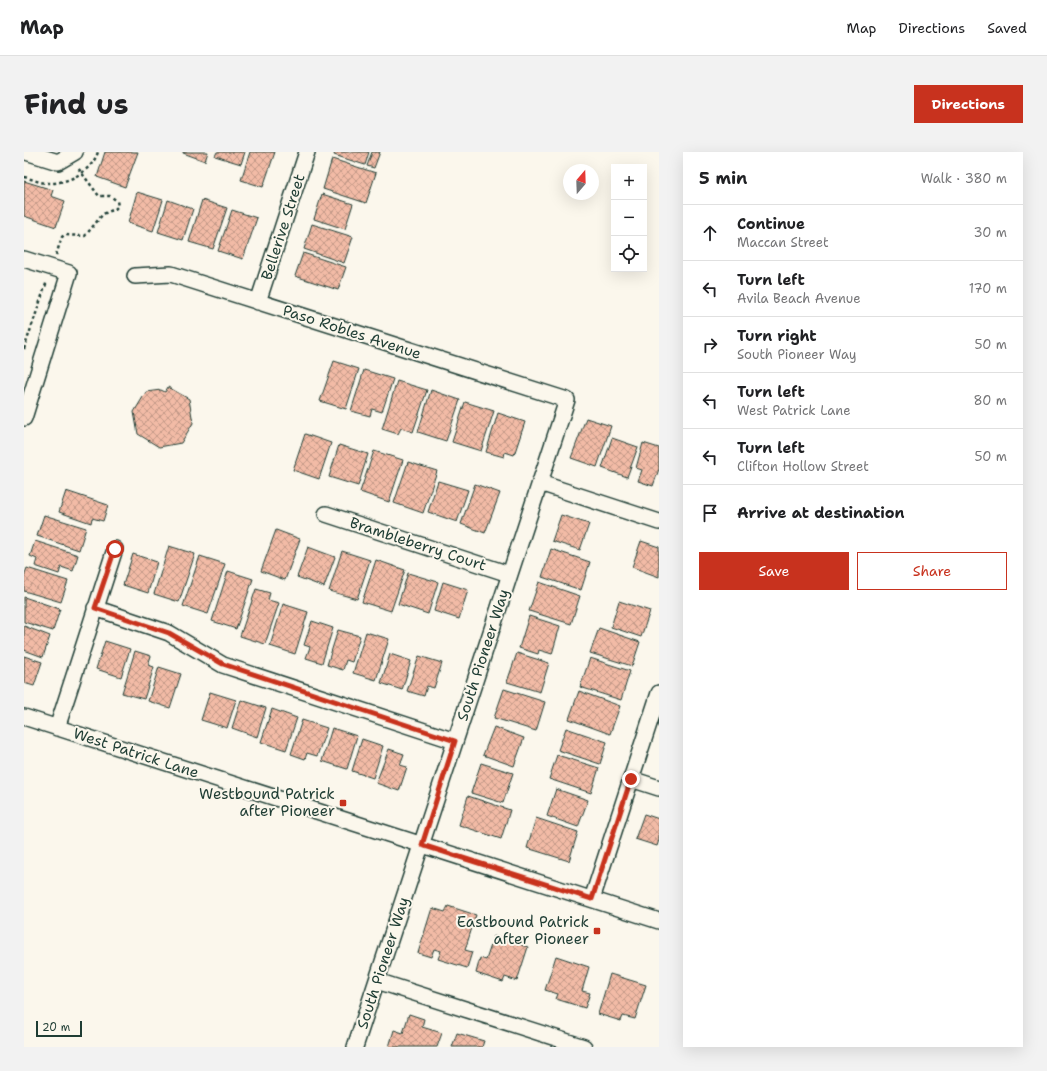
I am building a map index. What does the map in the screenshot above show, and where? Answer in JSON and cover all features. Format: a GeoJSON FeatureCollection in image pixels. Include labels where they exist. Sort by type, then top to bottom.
{"type":"FeatureCollection","features":[{"type":"Feature","properties":{"kind":"street"},"geometry":{"type":"LineString","coordinates":[[26,152],[58,162],[75,158]]}},
{"type":"Feature","properties":{"kind":"street","name":"Bellerive Street"},"geometry":{"type":"LineString","coordinates":[[258,302],[307,152]]}},
{"type":"Feature","properties":{"kind":"street"},"geometry":{"type":"LineString","coordinates":[[24,259],[69,273],[24,418]]}},
{"type":"Feature","properties":{"kind":"street","name":"Paso Robles Avenue"},"geometry":{"type":"LineString","coordinates":[[135,276],[171,274],[567,400]]}},
{"type":"Feature","properties":{"kind":"street","name":"South Pioneer Way"},"geometry":{"type":"LineString","coordinates":[[356,1047],[567,400]]}},
{"type":"Feature","properties":{"kind":"street"},"geometry":{"type":"LineString","coordinates":[[540,482],[659,522]]}},
{"type":"Feature","properties":{"kind":"street","name":"Brambleberry Court"},"geometry":{"type":"LineString","coordinates":[[326,514],[509,574]]}},
{"type":"Feature","properties":{"kind":"street"},"geometry":{"type":"LineString","coordinates":[[56,728],[115,549]]}},
{"type":"Feature","properties":{"kind":"street"},"geometry":{"type":"LineString","coordinates":[[95,608],[169,633],[223,664],[455,741]]}},
{"type":"Feature","properties":{"kind":"street"},"geometry":{"type":"LineString","coordinates":[[592,899],[659,693]]}},
{"type":"Feature","properties":{"kind":"street","name":"West Patrick Lane"},"geometry":{"type":"LineString","coordinates":[[24,717],[659,921]]}},
{"type":"Feature","properties":{"kind":"street"},"geometry":{"type":"LineString","coordinates":[[631,779],[659,788]]}},
{"type":"Feature","properties":{"kind":"street"},"geometry":{"type":"LineString","coordinates":[[377,981],[584,1047]]}},
{"type":"Feature","properties":{"kind":"path"},"geometry":{"type":"LineString","coordinates":[[54,258],[62,236],[85,236],[103,214],[116,209],[118,206],[117,202],[110,196],[98,196],[75,158]]}},
{"type":"Feature","properties":{"kind":"path"},"geometry":{"type":"LineString","coordinates":[[24,349],[48,277]]}},
{"type":"Feature","properties":{"kind":"building"},"geometry":{"type":"Polygon","coordinates":[[[105,152],[138,152],[125,187],[97,177],[105,152]]]}},
{"type":"Feature","properties":{"kind":"building"},"geometry":{"type":"Polygon","coordinates":[[[183,152],[208,152],[205,161],[183,152]]]}},
{"type":"Feature","properties":{"kind":"building"},"geometry":{"type":"Polygon","coordinates":[[[217,152],[245,152],[241,164],[215,156],[217,152]]]}},
{"type":"Feature","properties":{"kind":"building"},"geometry":{"type":"Polygon","coordinates":[[[250,152],[275,152],[263,187],[241,180],[250,152]]]}},
{"type":"Feature","properties":{"kind":"building"},"geometry":{"type":"Polygon","coordinates":[[[335,152],[369,152],[365,165],[334,155],[335,152]]]}},
{"type":"Feature","properties":{"kind":"building"},"geometry":{"type":"Polygon","coordinates":[[[372,152],[380,152],[374,168],[367,166],[372,152]]]}},
{"type":"Feature","properties":{"kind":"building"},"geometry":{"type":"Polygon","coordinates":[[[332,159],[376,173],[366,203],[323,189],[332,159]]]}},
{"type":"Feature","properties":{"kind":"building"},"geometry":{"type":"Polygon","coordinates":[[[24,181],[53,190],[51,196],[65,201],[56,227],[24,216],[24,181]]]}},
{"type":"Feature","properties":{"kind":"building"},"geometry":{"type":"Polygon","coordinates":[[[137,192],[163,200],[153,231],[128,223],[137,192]]]}},
{"type":"Feature","properties":{"kind":"building"},"geometry":{"type":"Polygon","coordinates":[[[322,194],[353,204],[345,229],[314,219],[322,194]]]}},
{"type":"Feature","properties":{"kind":"building"},"geometry":{"type":"Polygon","coordinates":[[[168,200],[193,209],[183,240],[158,232],[168,200]]]}},
{"type":"Feature","properties":{"kind":"building"},"geometry":{"type":"Polygon","coordinates":[[[202,200],[227,208],[213,249],[189,242],[202,200]]]}},
{"type":"Feature","properties":{"kind":"building"},"geometry":{"type":"Polygon","coordinates":[[[232,210],[257,218],[243,259],[218,251],[232,210]]]}},
{"type":"Feature","properties":{"kind":"building"},"geometry":{"type":"Polygon","coordinates":[[[312,224],[353,237],[344,263],[304,249],[312,224]]]}},
{"type":"Feature","properties":{"kind":"building"},"geometry":{"type":"Polygon","coordinates":[[[303,253],[346,267],[338,290],[295,276],[303,253]]]}},
{"type":"Feature","properties":{"kind":"building"},"geometry":{"type":"Polygon","coordinates":[[[334,361],[359,369],[346,409],[320,401],[334,361]]]}},
{"type":"Feature","properties":{"kind":"building"},"geometry":{"type":"Polygon","coordinates":[[[364,370],[393,379],[382,412],[372,409],[370,416],[351,411],[364,370]]]}},
{"type":"Feature","properties":{"kind":"building"},"geometry":{"type":"Polygon","coordinates":[[[397,381],[427,390],[413,432],[401,428],[398,434],[382,429],[397,381]]]}},
{"type":"Feature","properties":{"kind":"building"},"geometry":{"type":"Polygon","coordinates":[[[168,387],[189,399],[193,423],[181,443],[159,447],[138,434],[134,412],[146,392],[161,390],[165,392],[168,387]]]}},
{"type":"Feature","properties":{"kind":"building"},"geometry":{"type":"Polygon","coordinates":[[[431,390],[460,400],[446,441],[418,432],[431,390]]]}},
{"type":"Feature","properties":{"kind":"building"},"geometry":{"type":"Polygon","coordinates":[[[465,402],[494,411],[481,451],[452,442],[465,402]]]}},
{"type":"Feature","properties":{"kind":"building"},"geometry":{"type":"Polygon","coordinates":[[[498,413],[525,422],[514,455],[505,452],[504,457],[486,452],[498,413]]]}},
{"type":"Feature","properties":{"kind":"building"},"geometry":{"type":"Polygon","coordinates":[[[586,418],[611,426],[597,467],[571,458],[586,418]]]}},
{"type":"Feature","properties":{"kind":"building"},"geometry":{"type":"Polygon","coordinates":[[[305,434],[331,443],[319,479],[293,470],[305,434]]]}},
{"type":"Feature","properties":{"kind":"building"},"geometry":{"type":"Polygon","coordinates":[[[612,438],[638,447],[627,477],[602,468],[612,438]]]}},
{"type":"Feature","properties":{"kind":"building"},"geometry":{"type":"Polygon","coordinates":[[[643,443],[659,448],[659,469],[653,486],[638,481],[642,470],[636,468],[643,443]]]}},
{"type":"Feature","properties":{"kind":"building"},"geometry":{"type":"Polygon","coordinates":[[[339,445],[368,454],[358,486],[329,477],[339,445]]]}},
{"type":"Feature","properties":{"kind":"building"},"geometry":{"type":"Polygon","coordinates":[[[374,451],[403,460],[389,502],[360,492],[374,451]]]}},
{"type":"Feature","properties":{"kind":"building"},"geometry":{"type":"Polygon","coordinates":[[[408,462],[437,471],[423,513],[394,503],[408,462]]]}},
{"type":"Feature","properties":{"kind":"building"},"geometry":{"type":"Polygon","coordinates":[[[438,481],[468,490],[457,522],[428,512],[438,481]]]}},
{"type":"Feature","properties":{"kind":"building"},"geometry":{"type":"Polygon","coordinates":[[[475,484],[500,493],[485,533],[461,524],[475,484]]]}},
{"type":"Feature","properties":{"kind":"building"},"geometry":{"type":"Polygon","coordinates":[[[66,491],[108,505],[103,521],[92,518],[91,523],[59,512],[66,491]]]}},
{"type":"Feature","properties":{"kind":"building"},"geometry":{"type":"Polygon","coordinates":[[[44,515],[86,528],[79,550],[37,536],[44,515]]]}},
{"type":"Feature","properties":{"kind":"building"},"geometry":{"type":"Polygon","coordinates":[[[561,515],[589,524],[580,550],[552,541],[561,515]]]}},
{"type":"Feature","properties":{"kind":"building"},"geometry":{"type":"Polygon","coordinates":[[[276,530],[300,539],[285,580],[261,571],[276,530]]]}},
{"type":"Feature","properties":{"kind":"building"},"geometry":{"type":"Polygon","coordinates":[[[35,541],[78,555],[73,571],[61,567],[59,574],[35,566],[37,559],[30,556],[35,541]]]}},
{"type":"Feature","properties":{"kind":"building"},"geometry":{"type":"Polygon","coordinates":[[[641,541],[659,547],[659,577],[632,567],[641,541]]]}},
{"type":"Feature","properties":{"kind":"building"},"geometry":{"type":"Polygon","coordinates":[[[169,546],[195,554],[179,602],[154,594],[169,546]]]}},
{"type":"Feature","properties":{"kind":"building"},"geometry":{"type":"Polygon","coordinates":[[[308,547],[335,557],[324,587],[297,577],[308,547]]]}},
{"type":"Feature","properties":{"kind":"building"},"geometry":{"type":"Polygon","coordinates":[[[551,549],[590,562],[581,590],[542,577],[551,549]]]}},
{"type":"Feature","properties":{"kind":"building"},"geometry":{"type":"Polygon","coordinates":[[[342,551],[370,560],[357,599],[329,591],[342,551]]]}},
{"type":"Feature","properties":{"kind":"building"},"geometry":{"type":"Polygon","coordinates":[[[133,554],[157,562],[148,593],[123,585],[133,554]]]}},
{"type":"Feature","properties":{"kind":"building"},"geometry":{"type":"Polygon","coordinates":[[[200,556],[225,564],[208,614],[183,606],[200,556]]]}},
{"type":"Feature","properties":{"kind":"building"},"geometry":{"type":"Polygon","coordinates":[[[376,560],[405,570],[391,611],[362,602],[376,560]]]}},
{"type":"Feature","properties":{"kind":"building"},"geometry":{"type":"Polygon","coordinates":[[[27,568],[68,581],[61,602],[24,591],[24,576],[27,568]]]}},
{"type":"Feature","properties":{"kind":"building"},"geometry":{"type":"Polygon","coordinates":[[[228,571],[253,579],[236,629],[212,621],[228,571]]]}},
{"type":"Feature","properties":{"kind":"building"},"geometry":{"type":"Polygon","coordinates":[[[408,573],[438,582],[428,614],[398,604],[408,573]]]}},
{"type":"Feature","properties":{"kind":"building"},"geometry":{"type":"Polygon","coordinates":[[[443,582],[468,590],[459,619],[434,611],[443,582]]]}},
{"type":"Feature","properties":{"kind":"building"},"geometry":{"type":"Polygon","coordinates":[[[539,582],[580,596],[571,624],[529,611],[539,582]]]}},
{"type":"Feature","properties":{"kind":"building"},"geometry":{"type":"Polygon","coordinates":[[[256,589],[270,593],[268,600],[279,603],[265,644],[240,636],[256,589]]]}},
{"type":"Feature","properties":{"kind":"building"},"geometry":{"type":"Polygon","coordinates":[[[24,597],[60,609],[53,631],[24,622],[24,597]]]}},
{"type":"Feature","properties":{"kind":"building"},"geometry":{"type":"Polygon","coordinates":[[[619,601],[650,611],[641,637],[611,627],[619,601]]]}},
{"type":"Feature","properties":{"kind":"building"},"geometry":{"type":"Polygon","coordinates":[[[283,604],[308,612],[295,654],[270,646],[283,604]]]}},
{"type":"Feature","properties":{"kind":"building"},"geometry":{"type":"Polygon","coordinates":[[[529,616],[560,626],[552,654],[539,650],[538,654],[519,648],[529,616]]]}},
{"type":"Feature","properties":{"kind":"building"},"geometry":{"type":"Polygon","coordinates":[[[312,621],[333,628],[322,663],[306,658],[310,647],[304,645],[312,621]]]}},
{"type":"Feature","properties":{"kind":"building"},"geometry":{"type":"Polygon","coordinates":[[[24,626],[50,636],[43,657],[24,650],[24,626]]]}},
{"type":"Feature","properties":{"kind":"building"},"geometry":{"type":"Polygon","coordinates":[[[599,628],[640,642],[632,666],[590,653],[599,628]]]}},
{"type":"Feature","properties":{"kind":"building"},"geometry":{"type":"Polygon","coordinates":[[[338,630],[360,636],[352,662],[346,660],[343,670],[327,665],[338,630]]]}},
{"type":"Feature","properties":{"kind":"building"},"geometry":{"type":"Polygon","coordinates":[[[366,632],[389,639],[376,680],[353,673],[366,632]]]}},
{"type":"Feature","properties":{"kind":"building"},"geometry":{"type":"Polygon","coordinates":[[[105,641],[130,649],[121,677],[96,669],[105,641]]]}},
{"type":"Feature","properties":{"kind":"building"},"geometry":{"type":"Polygon","coordinates":[[[135,651],[151,656],[148,665],[154,667],[144,699],[122,693],[135,651]]]}},
{"type":"Feature","properties":{"kind":"building"},"geometry":{"type":"Polygon","coordinates":[[[517,653],[549,663],[540,692],[507,682],[517,653]]]}},
{"type":"Feature","properties":{"kind":"building"},"geometry":{"type":"Polygon","coordinates":[[[390,654],[411,661],[402,690],[381,683],[390,654]]]}},
{"type":"Feature","properties":{"kind":"building"},"geometry":{"type":"Polygon","coordinates":[[[24,656],[42,662],[34,686],[24,683],[24,656]]]}},
{"type":"Feature","properties":{"kind":"building"},"geometry":{"type":"Polygon","coordinates":[[[419,656],[442,663],[434,688],[427,686],[424,696],[407,691],[419,656]]]}},
{"type":"Feature","properties":{"kind":"building"},"geometry":{"type":"Polygon","coordinates":[[[590,658],[630,671],[621,700],[580,687],[590,658]]]}},
{"type":"Feature","properties":{"kind":"building"},"geometry":{"type":"Polygon","coordinates":[[[159,667],[181,674],[170,708],[148,701],[159,667]]]}},
{"type":"Feature","properties":{"kind":"building"},"geometry":{"type":"Polygon","coordinates":[[[504,689],[545,702],[536,731],[494,718],[504,689]]]}},
{"type":"Feature","properties":{"kind":"building"},"geometry":{"type":"Polygon","coordinates":[[[579,691],[620,706],[610,734],[569,719],[579,691]]]}},
{"type":"Feature","properties":{"kind":"building"},"geometry":{"type":"Polygon","coordinates":[[[210,692],[236,700],[227,728],[201,720],[210,692]]]}},
{"type":"Feature","properties":{"kind":"building"},"geometry":{"type":"Polygon","coordinates":[[[241,700],[266,708],[257,737],[232,728],[241,700]]]}},
{"type":"Feature","properties":{"kind":"building"},"geometry":{"type":"Polygon","coordinates":[[[272,709],[297,718],[286,750],[261,742],[272,709]]]}},
{"type":"Feature","properties":{"kind":"building"},"geometry":{"type":"Polygon","coordinates":[[[302,720],[327,728],[317,756],[307,753],[305,759],[291,754],[302,720]]]}},
{"type":"Feature","properties":{"kind":"building"},"geometry":{"type":"Polygon","coordinates":[[[494,727],[524,738],[514,766],[483,755],[494,727]]]}},
{"type":"Feature","properties":{"kind":"building"},"geometry":{"type":"Polygon","coordinates":[[[332,728],[357,736],[347,769],[322,761],[332,728]]]}},
{"type":"Feature","properties":{"kind":"building"},"geometry":{"type":"Polygon","coordinates":[[[566,728],[607,742],[600,764],[558,750],[566,728]]]}},
{"type":"Feature","properties":{"kind":"building"},"geometry":{"type":"Polygon","coordinates":[[[362,739],[383,746],[373,778],[352,771],[362,739]]]}},
{"type":"Feature","properties":{"kind":"building"},"geometry":{"type":"Polygon","coordinates":[[[389,749],[404,754],[400,765],[407,767],[399,791],[376,783],[389,749]]]}},
{"type":"Feature","properties":{"kind":"building"},"geometry":{"type":"Polygon","coordinates":[[[557,755],[599,768],[591,793],[549,779],[557,755]]]}},
{"type":"Feature","properties":{"kind":"building"},"geometry":{"type":"Polygon","coordinates":[[[481,763],[513,773],[503,803],[471,793],[481,763]]]}},
{"type":"Feature","properties":{"kind":"building"},"geometry":{"type":"Polygon","coordinates":[[[556,789],[588,800],[578,827],[547,816],[556,789]]]}},
{"type":"Feature","properties":{"kind":"building"},"geometry":{"type":"Polygon","coordinates":[[[468,796],[510,810],[501,839],[459,825],[468,796]]]}},
{"type":"Feature","properties":{"kind":"building"},"geometry":{"type":"Polygon","coordinates":[[[644,814],[659,819],[659,840],[657,846],[635,839],[644,814]]]}},
{"type":"Feature","properties":{"kind":"building"},"geometry":{"type":"Polygon","coordinates":[[[536,818],[578,832],[569,861],[527,848],[536,818]]]}},
{"type":"Feature","properties":{"kind":"building"},"geometry":{"type":"Polygon","coordinates":[[[448,906],[476,915],[465,950],[472,952],[467,968],[438,959],[441,951],[434,949],[431,957],[418,953],[432,908],[445,912],[448,906]]]}},
{"type":"Feature","properties":{"kind":"building"},"geometry":{"type":"Polygon","coordinates":[[[494,936],[528,947],[517,981],[505,977],[503,982],[476,973],[480,958],[486,960],[494,936]]]}},
{"type":"Feature","properties":{"kind":"building"},"geometry":{"type":"Polygon","coordinates":[[[556,956],[589,967],[582,991],[590,993],[585,1008],[556,999],[558,994],[545,990],[556,956]]]}},
{"type":"Feature","properties":{"kind":"building"},"geometry":{"type":"Polygon","coordinates":[[[610,974],[646,985],[635,1019],[623,1016],[621,1021],[598,1014],[610,974]]]}},
{"type":"Feature","properties":{"kind":"building"},"geometry":{"type":"Polygon","coordinates":[[[409,1014],[424,1019],[422,1027],[442,1033],[437,1047],[389,1047],[394,1030],[403,1033],[409,1014]]]}},
{"type":"Feature","properties":{"kind":"building"},"geometry":{"type":"Polygon","coordinates":[[[457,1033],[484,1041],[482,1047],[452,1047],[457,1033]]]}},
{"type":"Feature","properties":{"kind":"place","name":"Westbound Patrick after Pioneer"},"geometry":{"type":"Point","coordinates":[343,803]}},
{"type":"Feature","properties":{"kind":"place","name":"Eastbound Patrick after Pioneer"},"geometry":{"type":"Point","coordinates":[597,931]}},
{"type":"Feature","properties":{"kind":"route"},"geometry":{"type":"LineString","coordinates":[[115,549],[95,608],[169,633],[223,664],[455,741],[422,845],[592,899],[631,779]]}}]}
